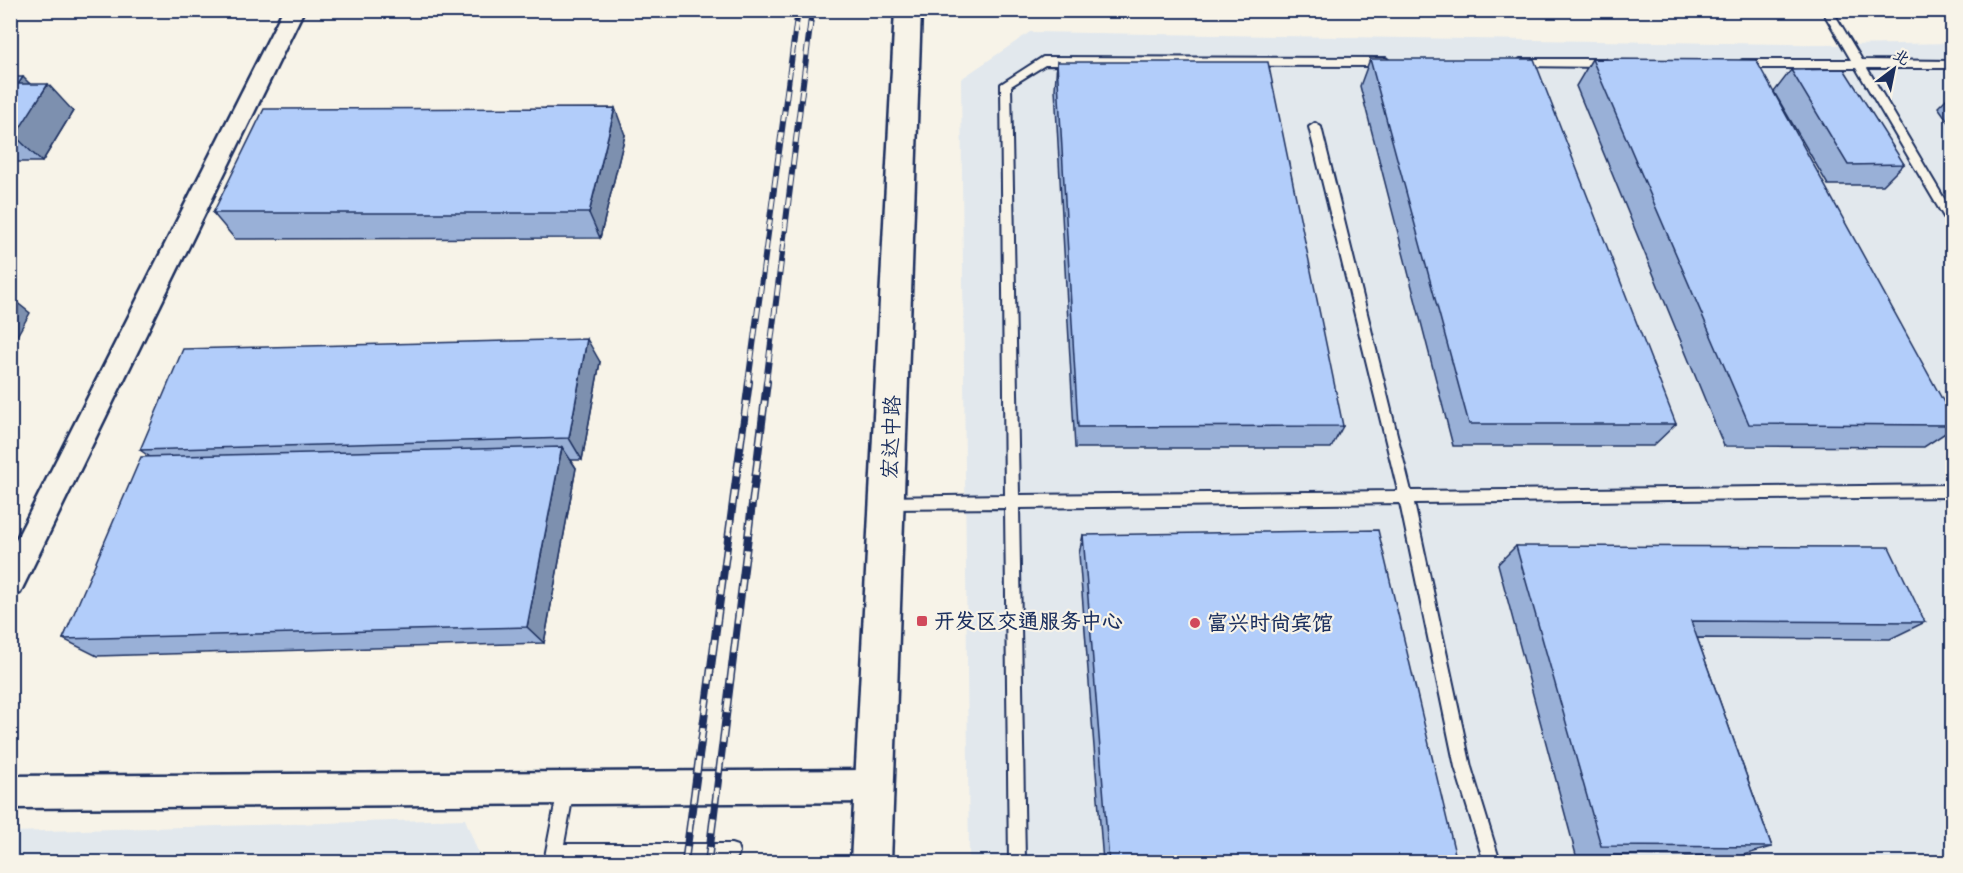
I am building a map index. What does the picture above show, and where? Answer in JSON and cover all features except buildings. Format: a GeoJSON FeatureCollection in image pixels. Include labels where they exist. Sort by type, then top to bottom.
{"type":"FeatureCollection","features":[{"type":"Feature","properties":{"kind":"street"},"geometry":{"type":"LineString","coordinates":[[10,583],[294,10]]}},
{"type":"Feature","properties":{"kind":"street","name":"宏达中路"},"geometry":{"type":"LineString","coordinates":[[871,862],[908,10]]}},
{"type":"Feature","properties":{"kind":"street"},"geometry":{"type":"LineString","coordinates":[[10,792],[874,786]]}},
{"type":"Feature","properties":{"kind":"lane"},"geometry":{"type":"LineString","coordinates":[[1827,10],[1953,221]]}},
{"type":"Feature","properties":{"kind":"lane"},"geometry":{"type":"LineString","coordinates":[[1017,862],[1006,84],[1043,61],[1402,63]]}},
{"type":"Feature","properties":{"kind":"lane"},"geometry":{"type":"LineString","coordinates":[[1510,63],[1618,63]]}},
{"type":"Feature","properties":{"kind":"lane"},"geometry":{"type":"LineString","coordinates":[[1726,64],[1953,64]]}},
{"type":"Feature","properties":{"kind":"lane"},"geometry":{"type":"LineString","coordinates":[[1315,127],[1406,497],[1463,767],[1492,862]]}},
{"type":"Feature","properties":{"kind":"lane"},"geometry":{"type":"LineString","coordinates":[[888,503],[1953,491]]}},
{"type":"Feature","properties":{"kind":"lane"},"geometry":{"type":"LineString","coordinates":[[566,789],[553,857],[731,852]]}},
{"type":"Feature","properties":{"kind":"shaded area"},"geometry":{"type":"Polygon","coordinates":[[[1030,32],[1846,45],[1952,43],[1952,862],[969,862],[961,79],[1030,32]]]}},
{"type":"Feature","properties":{"kind":"shaded area"},"geometry":{"type":"Polygon","coordinates":[[[465,819],[482,862],[11,862],[11,832],[465,819]]]}},
{"type":"Feature","properties":{"kind":"railway"},"geometry":{"type":"LineString","coordinates":[[748,383],[798,10]]}},
{"type":"Feature","properties":{"kind":"railway"},"geometry":{"type":"LineString","coordinates":[[766,383],[812,10]]}},
{"type":"Feature","properties":{"kind":"railway"},"geometry":{"type":"LineString","coordinates":[[685,862],[749,382]]}},
{"type":"Feature","properties":{"kind":"railway"},"geometry":{"type":"LineString","coordinates":[[708,862],[767,382]]}},
{"type":"Feature","properties":{"kind":"place","name":"开发区交通服务中心"},"geometry":{"type":"Point","coordinates":[922,621]}},
{"type":"Feature","properties":{"kind":"place","name":"富兴时尚宾馆"},"geometry":{"type":"Point","coordinates":[1195,623]}}]}
